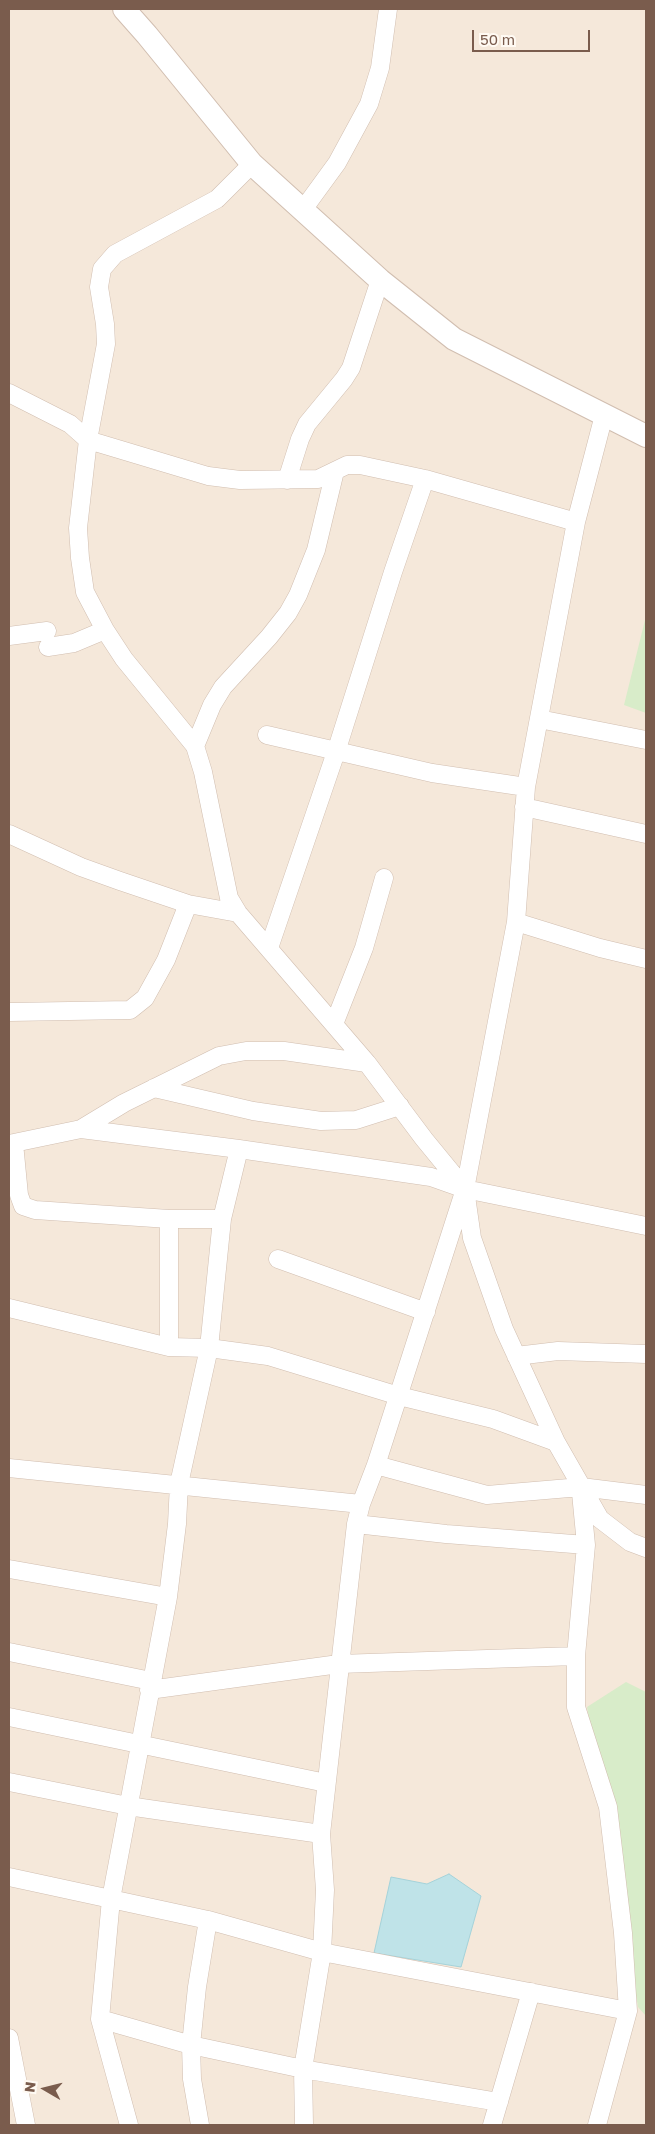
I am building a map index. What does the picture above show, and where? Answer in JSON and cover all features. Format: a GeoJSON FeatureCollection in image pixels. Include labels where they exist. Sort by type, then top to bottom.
{"type":"FeatureCollection","features":[{"type":"Feature","properties":{"kind":"street"},"geometry":{"type":"LineString","coordinates":[[124,9],[148,35],[252,164],[380,280],[454,339],[646,436]]}},
{"type":"Feature","properties":{"kind":"street"},"geometry":{"type":"LineString","coordinates":[[302,211],[336,163],[368,104],[380,68],[388,9]]}},
{"type":"Feature","properties":{"kind":"street"},"geometry":{"type":"LineString","coordinates":[[252,164],[217,199],[115,254],[102,269],[99,287],[106,344],[88,440],[78,528],[85,592],[105,630],[124,659],[195,746],[203,772],[229,898],[238,913],[367,1063],[466,1189],[472,1238],[504,1329],[556,1442],[600,1519],[630,1542],[646,1548]]}},
{"type":"Feature","properties":{"kind":"street"},"geometry":{"type":"LineString","coordinates":[[287,480],[300,439],[307,424],[351,368],[380,280]]}},
{"type":"Feature","properties":{"kind":"street"},"geometry":{"type":"LineString","coordinates":[[9,392],[70,424],[88,440],[208,476],[240,480],[318,478],[347,465],[360,465],[425,479],[576,522]]}},
{"type":"Feature","properties":{"kind":"street"},"geometry":{"type":"LineString","coordinates":[[304,2125],[303,2069],[322,1952],[325,1890],[321,1834],[356,1524],[466,1189],[516,922],[526,787],[576,522],[604,415]]}},
{"type":"Feature","properties":{"kind":"street"},"geometry":{"type":"LineString","coordinates":[[195,746],[212,705],[223,687],[269,637],[288,613],[298,595],[316,550],[335,471]]}},
{"type":"Feature","properties":{"kind":"street"},"geometry":{"type":"LineString","coordinates":[[269,948],[336,752],[393,572],[425,479]]}},
{"type":"Feature","properties":{"kind":"street"},"geometry":{"type":"LineString","coordinates":[[9,636],[74,643],[105,630]]}},
{"type":"Feature","properties":{"kind":"street"},"geometry":{"type":"LineString","coordinates":[[538,720],[646,740]]}},
{"type":"Feature","properties":{"kind":"street"},"geometry":{"type":"LineString","coordinates":[[267,735],[432,773],[526,787]]}},
{"type":"Feature","properties":{"kind":"street"},"geometry":{"type":"LineString","coordinates":[[524,808],[646,834]]}},
{"type":"Feature","properties":{"kind":"street"},"geometry":{"type":"LineString","coordinates":[[9,834],[81,867],[188,904],[238,913]]}},
{"type":"Feature","properties":{"kind":"street"},"geometry":{"type":"LineString","coordinates":[[334,1024],[364,948],[384,878]]}},
{"type":"Feature","properties":{"kind":"street"},"geometry":{"type":"LineString","coordinates":[[9,1012],[130,1010],[145,998],[166,960],[188,904]]}},
{"type":"Feature","properties":{"kind":"street"},"geometry":{"type":"LineString","coordinates":[[516,922],[600,948],[646,959]]}},
{"type":"Feature","properties":{"kind":"street"},"geometry":{"type":"LineString","coordinates":[[82,1129],[124,1103],[219,1056],[246,1051],[284,1051],[367,1063]]}},
{"type":"Feature","properties":{"kind":"street"},"geometry":{"type":"LineString","coordinates":[[154,1088],[253,1111],[321,1121],[356,1120],[400,1106]]}},
{"type":"Feature","properties":{"kind":"street"},"geometry":{"type":"LineString","coordinates":[[222,1219],[169,1219],[35,1210],[23,1206],[19,1195],[12,1143],[82,1129],[239,1149],[431,1177],[466,1189],[646,1226]]}},
{"type":"Feature","properties":{"kind":"street"},"geometry":{"type":"LineString","coordinates":[[129,2125],[100,2019],[111,1899],[168,1597],[177,1524],[179,1484],[209,1348],[222,1219],[239,1149]]}},
{"type":"Feature","properties":{"kind":"street"},"geometry":{"type":"LineString","coordinates":[[169,1219],[169,1347]]}},
{"type":"Feature","properties":{"kind":"street"},"geometry":{"type":"LineString","coordinates":[[278,1259],[426,1312]]}},
{"type":"Feature","properties":{"kind":"street"},"geometry":{"type":"LineString","coordinates":[[9,1308],[169,1347],[209,1348],[268,1356],[399,1396],[493,1419],[556,1442]]}},
{"type":"Feature","properties":{"kind":"street"},"geometry":{"type":"LineString","coordinates":[[516,1356],[558,1350],[646,1354]]}},
{"type":"Feature","properties":{"kind":"street"},"geometry":{"type":"LineString","coordinates":[[376,1465],[487,1495],[581,1487],[646,1495]]}},
{"type":"Feature","properties":{"kind":"street"},"geometry":{"type":"LineString","coordinates":[[9,1468],[361,1504]]}},
{"type":"Feature","properties":{"kind":"street"},"geometry":{"type":"LineString","coordinates":[[581,1487],[586,1545],[576,1656],[576,1707],[608,1807],[623,1933],[628,2011],[596,2125]]}},
{"type":"Feature","properties":{"kind":"street"},"geometry":{"type":"LineString","coordinates":[[356,1524],[446,1534],[586,1545]]}},
{"type":"Feature","properties":{"kind":"street"},"geometry":{"type":"LineString","coordinates":[[9,1568],[168,1597]]}},
{"type":"Feature","properties":{"kind":"street"},"geometry":{"type":"LineString","coordinates":[[9,1652],[150,1686],[340,1664],[576,1656]]}},
{"type":"Feature","properties":{"kind":"street"},"geometry":{"type":"LineString","coordinates":[[9,1717],[326,1783]]}},
{"type":"Feature","properties":{"kind":"street"},"geometry":{"type":"LineString","coordinates":[[9,1782],[128,1806],[321,1834]]}},
{"type":"Feature","properties":{"kind":"street"},"geometry":{"type":"LineString","coordinates":[[9,1877],[208,1920],[322,1952],[628,2011]]}},
{"type":"Feature","properties":{"kind":"street"},"geometry":{"type":"LineString","coordinates":[[200,2125],[192,2079],[191,2045],[197,1987],[208,1920]]}},
{"type":"Feature","properties":{"kind":"street"},"geometry":{"type":"LineString","coordinates":[[492,2125],[531,1992]]}},
{"type":"Feature","properties":{"kind":"street"},"geometry":{"type":"LineString","coordinates":[[100,2019],[191,2045],[303,2069],[499,2102]]}},
{"type":"Feature","properties":{"kind":"street"},"geometry":{"type":"LineString","coordinates":[[9,2038],[26,2125]]}},
{"type":"Feature","properties":{"kind":"shaded area"},"geometry":{"type":"Polygon","coordinates":[[[9,9],[646,9],[646,2125],[9,2125],[9,9]]]}},
{"type":"Feature","properties":{"kind":"green space"},"geometry":{"type":"Polygon","coordinates":[[[646,616],[646,713],[624,705],[646,616]]]}},
{"type":"Feature","properties":{"kind":"green space"},"geometry":{"type":"Polygon","coordinates":[[[626,1682],[646,1692],[646,2016],[638,2007],[587,1707],[626,1682]]]}},
{"type":"Feature","properties":{"kind":"water"},"geometry":{"type":"Polygon","coordinates":[[[449,1874],[481,1896],[461,1967],[374,1953],[391,1877],[427,1884],[449,1874]]]}}]}
